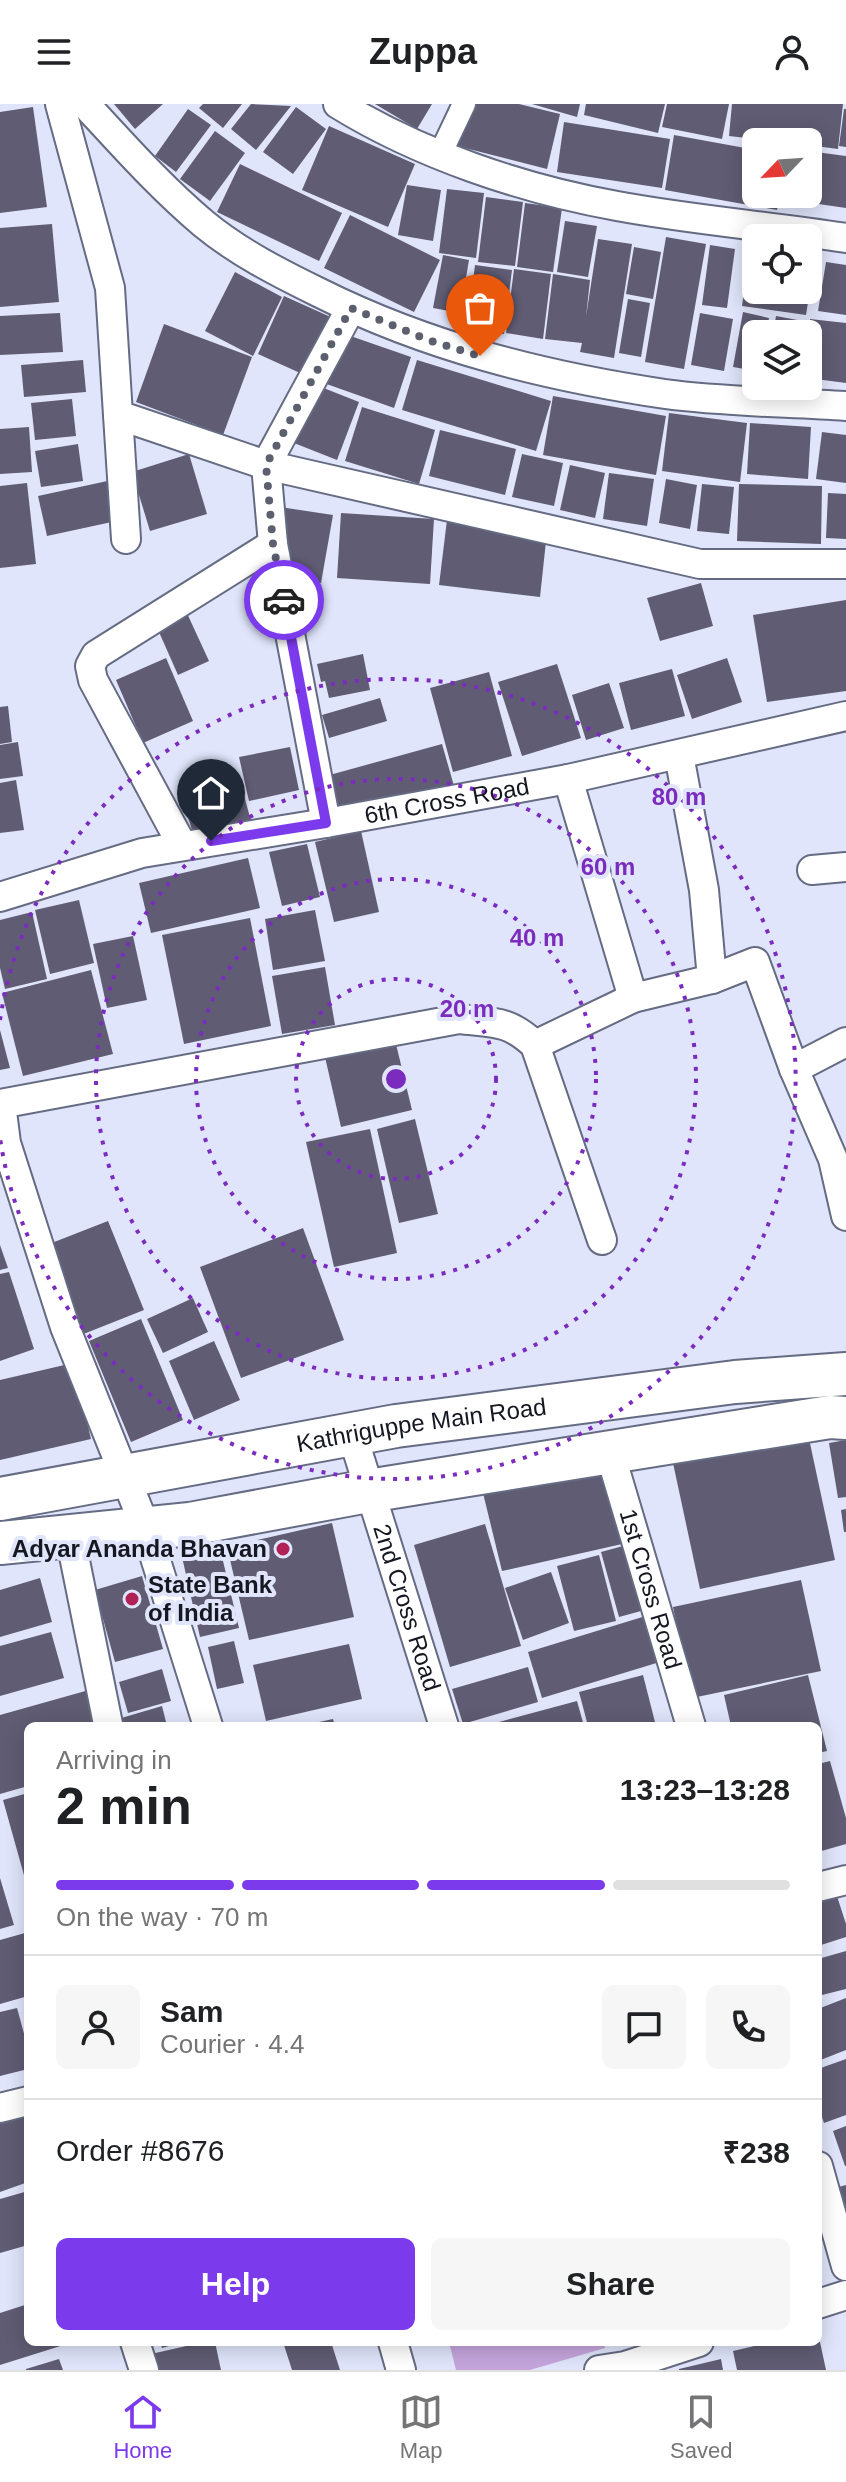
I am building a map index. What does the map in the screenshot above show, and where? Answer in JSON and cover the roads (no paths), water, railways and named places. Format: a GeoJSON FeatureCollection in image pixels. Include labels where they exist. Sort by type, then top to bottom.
{"type":"FeatureCollection","features":[{"type":"Feature","properties":{"kind":"main road","name":"Kathriguppe Main Road"},"geometry":{"type":"LineString","coordinates":[[0,1499],[396,1426],[735,1382],[846,1374]]}},
{"type":"Feature","properties":{"kind":"main road"},"geometry":{"type":"LineString","coordinates":[[0,1543],[190,1524],[368,1491],[830,1417],[846,1418]]}},
{"type":"Feature","properties":{"kind":"street"},"geometry":{"type":"LineString","coordinates":[[60,104],[110,288],[126,539]]}},
{"type":"Feature","properties":{"kind":"street"},"geometry":{"type":"LineString","coordinates":[[85,104],[151,175],[206,225],[274,270],[351,308],[428,340],[506,363],[582,380],[668,394],[846,406]]}},
{"type":"Feature","properties":{"kind":"street"},"geometry":{"type":"LineString","coordinates":[[338,104],[439,155],[566,194],[616,206],[846,238]]}},
{"type":"Feature","properties":{"kind":"street"},"geometry":{"type":"LineString","coordinates":[[445,144],[464,104]]}},
{"type":"Feature","properties":{"kind":"street"},"geometry":{"type":"LineString","coordinates":[[326,823],[273,544],[266,465],[351,308]]}},
{"type":"Feature","properties":{"kind":"street"},"geometry":{"type":"LineString","coordinates":[[118,415],[266,465],[700,564],[846,564]]}},
{"type":"Feature","properties":{"kind":"street"},"geometry":{"type":"LineString","coordinates":[[182,845],[93,680],[90,666],[96,655],[273,544]]}},
{"type":"Feature","properties":{"kind":"street","name":"6th Cross Road"},"geometry":{"type":"LineString","coordinates":[[0,897],[142,853],[568,779],[846,716]]}},
{"type":"Feature","properties":{"kind":"street"},"geometry":{"type":"LineString","coordinates":[[679,755],[704,890],[712,979]]}},
{"type":"Feature","properties":{"kind":"street"},"geometry":{"type":"LineString","coordinates":[[568,779],[633,998]]}},
{"type":"Feature","properties":{"kind":"street"},"geometry":{"type":"LineString","coordinates":[[812,870],[846,867]]}},
{"type":"Feature","properties":{"kind":"street"},"geometry":{"type":"LineString","coordinates":[[535,1045],[633,998],[712,979],[755,962],[794,1069],[833,1159],[846,1216]]}},
{"type":"Feature","properties":{"kind":"street"},"geometry":{"type":"LineString","coordinates":[[207,1722],[146,1529],[65,1327],[6,1143],[0,1104],[459,1019],[507,1025],[517,1029],[535,1045],[602,1240]]}},
{"type":"Feature","properties":{"kind":"street"},"geometry":{"type":"LineString","coordinates":[[794,1069],[846,1042]]}},
{"type":"Feature","properties":{"kind":"street","name":"2nd Cross Road"},"geometry":{"type":"LineString","coordinates":[[352,1434],[443,1722]]}},
{"type":"Feature","properties":{"kind":"street","name":"1st Cross Road"},"geometry":{"type":"LineString","coordinates":[[610,1453],[690,1722]]}},
{"type":"Feature","properties":{"kind":"street"},"geometry":{"type":"LineString","coordinates":[[70,1536],[108,1722]]}},
{"type":"Feature","properties":{"kind":"street"},"geometry":{"type":"LineString","coordinates":[[822,1886],[846,1880]]}},
{"type":"Feature","properties":{"kind":"street"},"geometry":{"type":"LineString","coordinates":[[0,2108],[24,2102]]}},
{"type":"Feature","properties":{"kind":"street"},"geometry":{"type":"LineString","coordinates":[[822,2180],[846,2266]]}},
{"type":"Feature","properties":{"kind":"street"},"geometry":{"type":"LineString","coordinates":[[822,2303],[846,2295]]}},
{"type":"Feature","properties":{"kind":"street"},"geometry":{"type":"LineString","coordinates":[[136,2346],[144,2370]]}},
{"type":"Feature","properties":{"kind":"street"},"geometry":{"type":"LineString","coordinates":[[394,2346],[401,2370]]}},
{"type":"Feature","properties":{"kind":"street"},"geometry":{"type":"LineString","coordinates":[[617,2362],[683,2346]]}},
{"type":"Feature","properties":{"kind":"place","name":"Adyar Ananda Bhavan"},"geometry":{"type":"Point","coordinates":[283,1549]}},
{"type":"Feature","properties":{"kind":"place","name":"State Bank of India"},"geometry":{"type":"Point","coordinates":[132,1599]}}]}
